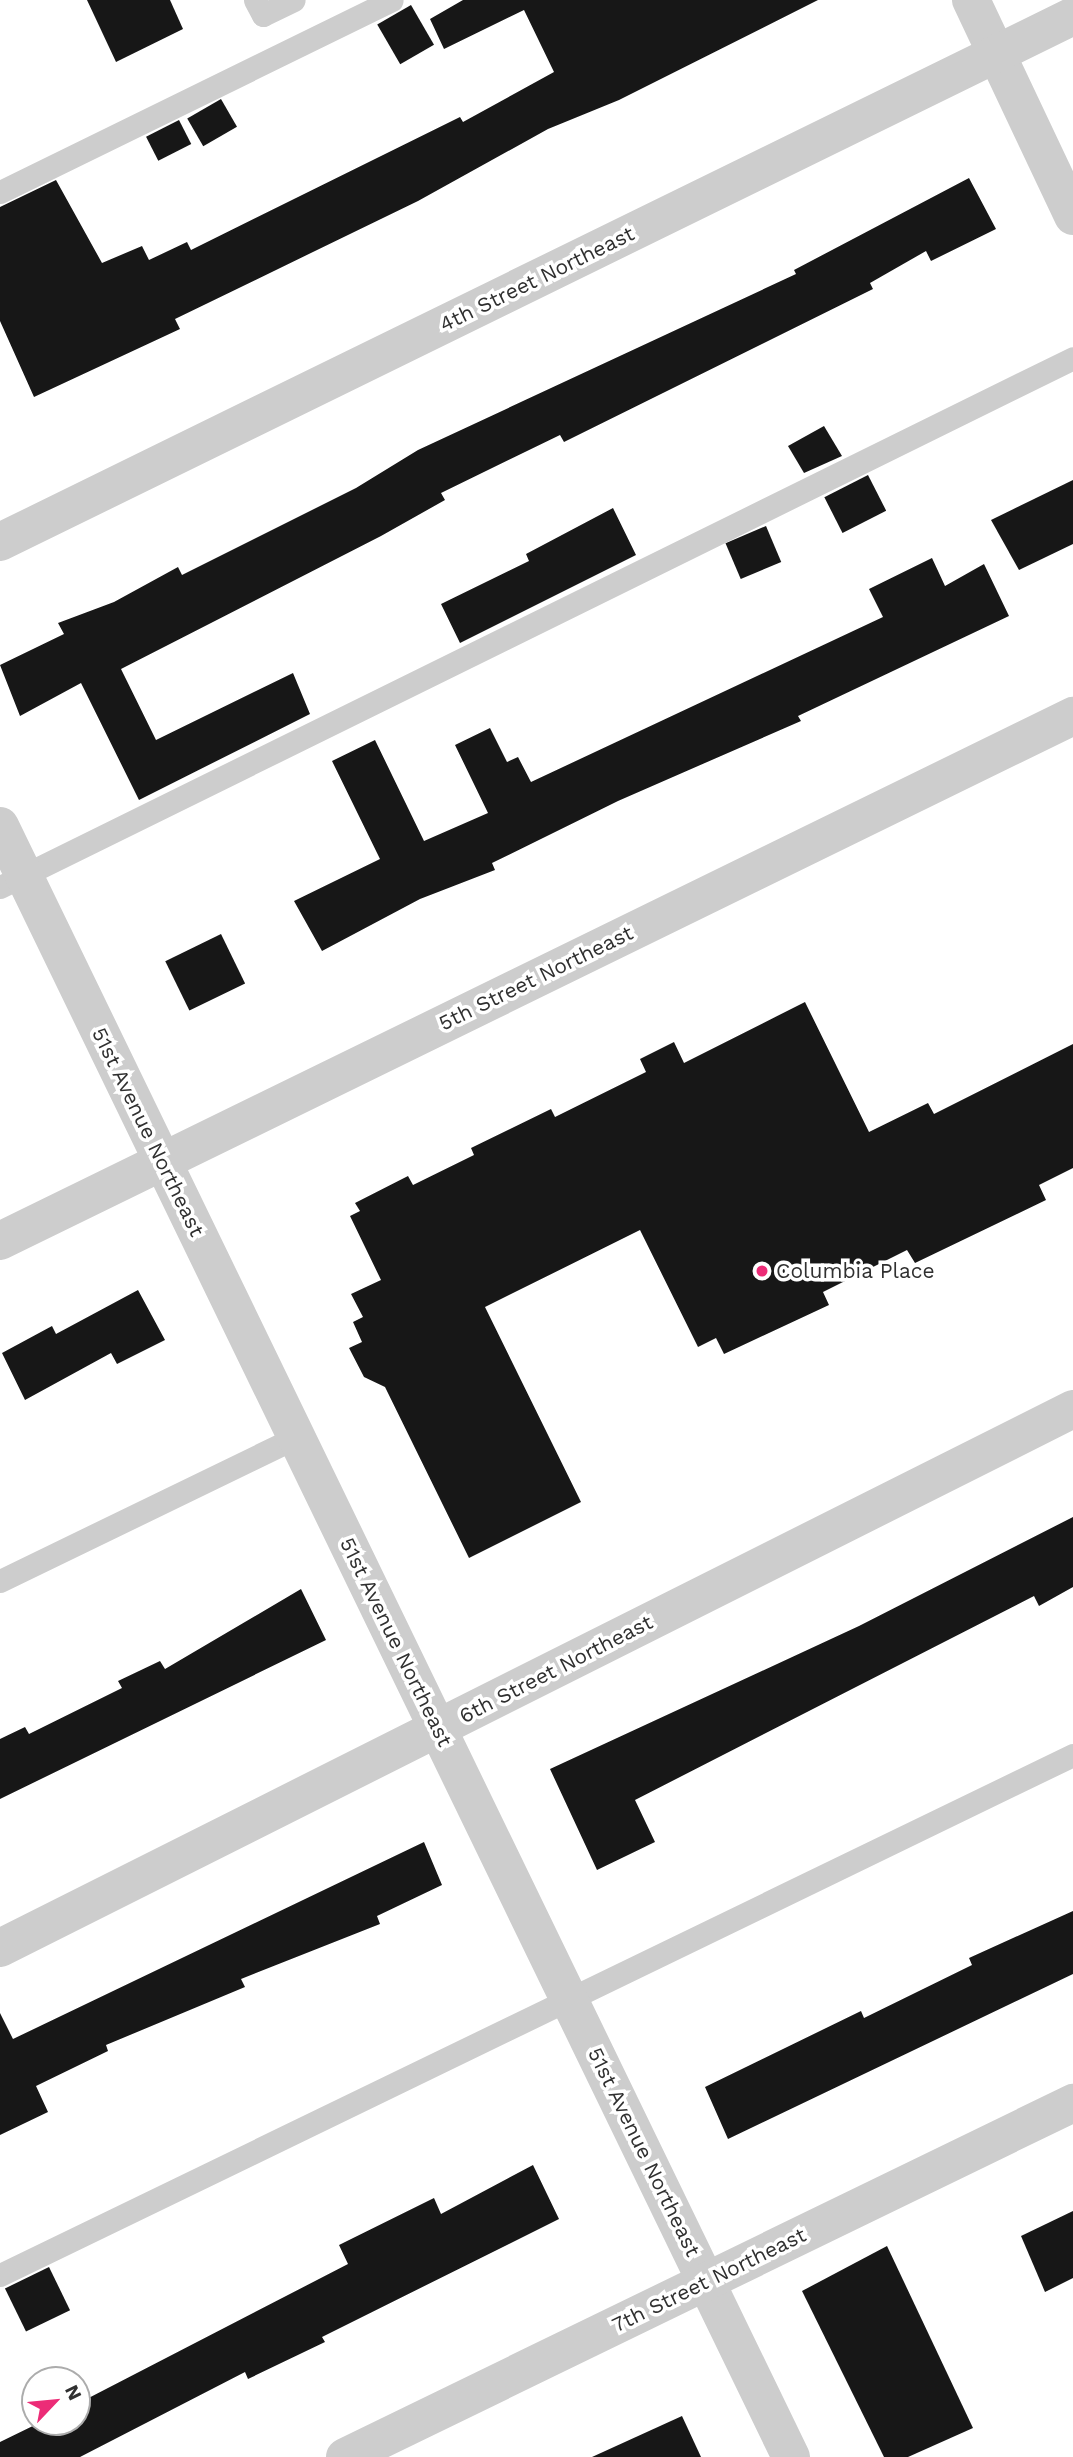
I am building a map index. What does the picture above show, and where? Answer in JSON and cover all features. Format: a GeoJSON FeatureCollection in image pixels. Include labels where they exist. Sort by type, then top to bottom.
{"type":"FeatureCollection","features":[{"type":"Feature","properties":{"kind":"street"},"geometry":{"type":"LineString","coordinates":[[971,0],[1073,216]]}},
{"type":"Feature","properties":{"kind":"street","name":"4th Street Northeast"},"geometry":{"type":"LineString","coordinates":[[0,542],[1073,16]]}},
{"type":"Feature","properties":{"kind":"street","name":"5th Street Northeast"},"geometry":{"type":"LineString","coordinates":[[0,1241],[1073,716]]}},
{"type":"Feature","properties":{"kind":"street","name":"51st Avenue Northeast"},"geometry":{"type":"LineString","coordinates":[[0,827],[12,881],[162,1161],[791,2457]]}},
{"type":"Feature","properties":{"kind":"street","name":"6th Street Northeast"},"geometry":{"type":"LineString","coordinates":[[0,1948],[1073,1409]]}},
{"type":"Feature","properties":{"kind":"street","name":"7th Street Northeast"},"geometry":{"type":"LineString","coordinates":[[345,2457],[1073,2103]]}},
{"type":"Feature","properties":{"kind":"lane"},"geometry":{"type":"LineString","coordinates":[[255,0],[263,15],[294,0]]}},
{"type":"Feature","properties":{"kind":"lane"},"geometry":{"type":"LineString","coordinates":[[0,192],[392,0]]}},
{"type":"Feature","properties":{"kind":"lane"},"geometry":{"type":"LineString","coordinates":[[12,881],[1073,358]]}},
{"type":"Feature","properties":{"kind":"lane"},"geometry":{"type":"LineString","coordinates":[[0,1581],[296,1437]]}},
{"type":"Feature","properties":{"kind":"lane"},"geometry":{"type":"LineString","coordinates":[[0,2275],[1073,1755]]}},
{"type":"Feature","properties":{"kind":"building"},"geometry":{"type":"Polygon","coordinates":[[[87,0],[170,0],[183,29],[116,62],[87,0]]]}},
{"type":"Feature","properties":{"kind":"building"},"geometry":{"type":"Polygon","coordinates":[[[463,0],[818,0],[619,100],[548,129],[418,201],[175,319],[180,329],[34,397],[0,321],[0,207],[56,180],[102,263],[142,246],[149,260],[187,242],[191,250],[460,117],[463,122],[554,72],[524,10],[444,49],[430,19],[463,0]]]}},
{"type":"Feature","properties":{"kind":"building"},"geometry":{"type":"Polygon","coordinates":[[[411,5],[434,45],[400,64],[377,24],[411,5]]]}},
{"type":"Feature","properties":{"kind":"building"},"geometry":{"type":"Polygon","coordinates":[[[221,99],[237,127],[203,146],[187,118],[221,99]]]}},
{"type":"Feature","properties":{"kind":"building"},"geometry":{"type":"Polygon","coordinates":[[[179,120],[191,144],[158,161],[146,137],[179,120]]]}},
{"type":"Feature","properties":{"kind":"building"},"geometry":{"type":"Polygon","coordinates":[[[969,178],[996,229],[931,261],[926,251],[870,283],[873,289],[564,442],[560,435],[441,493],[445,500],[381,536],[121,669],[156,740],[293,673],[310,714],[139,800],[81,683],[20,716],[0,665],[64,634],[58,623],[114,602],[178,567],[182,575],[356,488],[418,450],[796,274],[794,270],[969,178]]]}},
{"type":"Feature","properties":{"kind":"building"},"geometry":{"type":"Polygon","coordinates":[[[824,426],[842,456],[804,473],[788,446],[824,426]]]}},
{"type":"Feature","properties":{"kind":"building"},"geometry":{"type":"Polygon","coordinates":[[[868,475],[886,511],[843,533],[824,497],[868,475]]]}},
{"type":"Feature","properties":{"kind":"building"},"geometry":{"type":"Polygon","coordinates":[[[1073,480],[1073,544],[1019,570],[991,520],[1073,480]]]}},
{"type":"Feature","properties":{"kind":"building"},"geometry":{"type":"Polygon","coordinates":[[[613,508],[636,555],[460,643],[441,604],[529,561],[526,554],[613,508]]]}},
{"type":"Feature","properties":{"kind":"building"},"geometry":{"type":"Polygon","coordinates":[[[766,526],[781,562],[741,579],[725,543],[766,526]]]}},
{"type":"Feature","properties":{"kind":"building"},"geometry":{"type":"Polygon","coordinates":[[[932,558],[945,586],[984,564],[1009,616],[798,716],[801,721],[618,801],[492,863],[495,870],[420,899],[322,951],[294,901],[380,859],[332,761],[375,740],[424,841],[488,813],[455,745],[490,728],[507,762],[518,757],[531,782],[883,617],[869,589],[932,558]]]}},
{"type":"Feature","properties":{"kind":"building"},"geometry":{"type":"Polygon","coordinates":[[[221,934],[245,983],[189,1011],[165,961],[221,934]]]}},
{"type":"Feature","properties":{"kind":"building","name":"Columbia Place"},"geometry":{"type":"Polygon","coordinates":[[[805,1002],[869,1132],[928,1103],[934,1114],[1073,1044],[1073,1168],[1039,1185],[1046,1200],[915,1263],[907,1250],[823,1292],[829,1305],[724,1354],[716,1338],[698,1347],[640,1230],[485,1307],[581,1502],[469,1558],[385,1387],[364,1377],[349,1348],[362,1342],[353,1322],[363,1317],[351,1294],[381,1280],[350,1216],[360,1211],[355,1203],[408,1176],[413,1185],[474,1155],[471,1148],[551,1109],[555,1117],[646,1072],[640,1059],[674,1042],[684,1063],[805,1002]]]}},
{"type":"Feature","properties":{"kind":"building"},"geometry":{"type":"Polygon","coordinates":[[[138,1290],[165,1340],[117,1364],[111,1353],[25,1400],[2,1353],[52,1326],[56,1334],[138,1290]]]}},
{"type":"Feature","properties":{"kind":"building"},"geometry":{"type":"Polygon","coordinates":[[[1073,1517],[1073,1587],[1039,1606],[1034,1596],[635,1800],[655,1842],[597,1870],[550,1769],[859,1626],[1073,1517]]]}},
{"type":"Feature","properties":{"kind":"building"},"geometry":{"type":"Polygon","coordinates":[[[301,1589],[326,1640],[0,1799],[0,1739],[25,1727],[29,1734],[122,1688],[118,1681],[160,1661],[165,1669],[301,1589]]]}},
{"type":"Feature","properties":{"kind":"building"},"geometry":{"type":"Polygon","coordinates":[[[424,1842],[442,1885],[377,1916],[380,1924],[241,1979],[245,1987],[106,2045],[108,2051],[36,2086],[48,2112],[0,2135],[0,2013],[13,2039],[424,1842]]]}},
{"type":"Feature","properties":{"kind":"building"},"geometry":{"type":"Polygon","coordinates":[[[1073,1911],[1073,1974],[728,2139],[705,2087],[861,2011],[864,2018],[972,1965],[969,1958],[1073,1911]]]}},
{"type":"Feature","properties":{"kind":"building"},"geometry":{"type":"Polygon","coordinates":[[[533,2165],[559,2219],[322,2337],[325,2342],[248,2379],[245,2372],[80,2457],[0,2457],[0,2442],[21,2432],[21,2436],[91,2436],[91,2397],[348,2264],[339,2245],[434,2198],[441,2214],[533,2165]]]}},
{"type":"Feature","properties":{"kind":"building"},"geometry":{"type":"Polygon","coordinates":[[[1073,2211],[1073,2278],[1045,2292],[1021,2236],[1073,2211]]]}},
{"type":"Feature","properties":{"kind":"building"},"geometry":{"type":"Polygon","coordinates":[[[887,2246],[973,2428],[908,2457],[884,2457],[802,2291],[887,2246]]]}},
{"type":"Feature","properties":{"kind":"building"},"geometry":{"type":"Polygon","coordinates":[[[49,2267],[70,2310],[26,2332],[5,2288],[49,2267]]]}},
{"type":"Feature","properties":{"kind":"building"},"geometry":{"type":"Polygon","coordinates":[[[682,2416],[701,2457],[592,2457],[682,2416]]]}},
{"type":"Feature","properties":{"kind":"place","name":"Columbia Place"},"geometry":{"type":"Point","coordinates":[762,1271]}}]}
